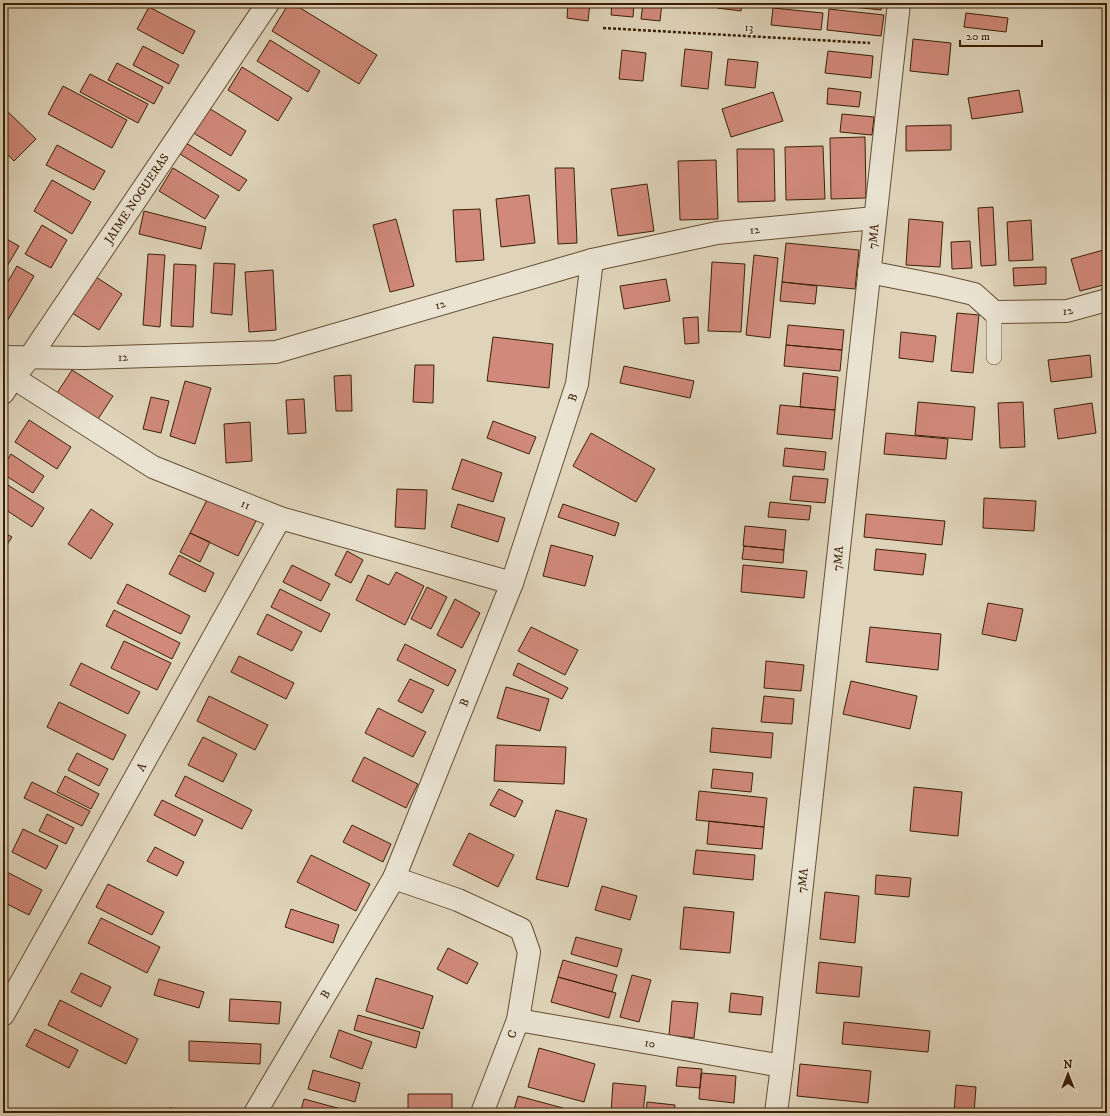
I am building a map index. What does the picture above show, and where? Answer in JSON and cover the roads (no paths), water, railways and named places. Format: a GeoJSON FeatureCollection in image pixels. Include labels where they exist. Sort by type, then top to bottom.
{"type":"FeatureCollection","features":[{"type":"Feature","properties":{"kind":"street","name":"JAIME NOGUERAS"},"geometry":{"type":"LineString","coordinates":[[6,381],[30,357],[268,3]]}},
{"type":"Feature","properties":{"kind":"street","name":"7MA"},"geometry":{"type":"LineString","coordinates":[[776,1113],[899,3]]}},
{"type":"Feature","properties":{"kind":"street","name":"12"},"geometry":{"type":"LineString","coordinates":[[3,357],[85,358],[276,352],[592,260],[717,233],[875,218]]}},
{"type":"Feature","properties":{"kind":"street","name":"B"},"geometry":{"type":"LineString","coordinates":[[255,1113],[394,878],[512,583],[577,384],[592,260]]}},
{"type":"Feature","properties":{"kind":"street"},"geometry":{"type":"LineString","coordinates":[[869,272],[974,294],[994,312]]}},
{"type":"Feature","properties":{"kind":"street","name":"12"},"geometry":{"type":"LineString","coordinates":[[994,312],[1067,311],[1107,300]]}},
{"type":"Feature","properties":{"kind":"street","name":"11"},"geometry":{"type":"LineString","coordinates":[[6,381],[153,467],[280,518],[512,583]]}},
{"type":"Feature","properties":{"kind":"street","name":"A"},"geometry":{"type":"LineString","coordinates":[[3,1015],[280,518]]}},
{"type":"Feature","properties":{"kind":"street","name":"C"},"geometry":{"type":"LineString","coordinates":[[394,878],[458,900],[520,929],[529,952],[518,1020],[482,1113]]}},
{"type":"Feature","properties":{"kind":"street","name":"10"},"geometry":{"type":"LineString","coordinates":[[518,1020],[782,1066]]}},
{"type":"Feature","properties":{"kind":"lane"},"geometry":{"type":"LineString","coordinates":[[994,312],[994,357]]}}]}
